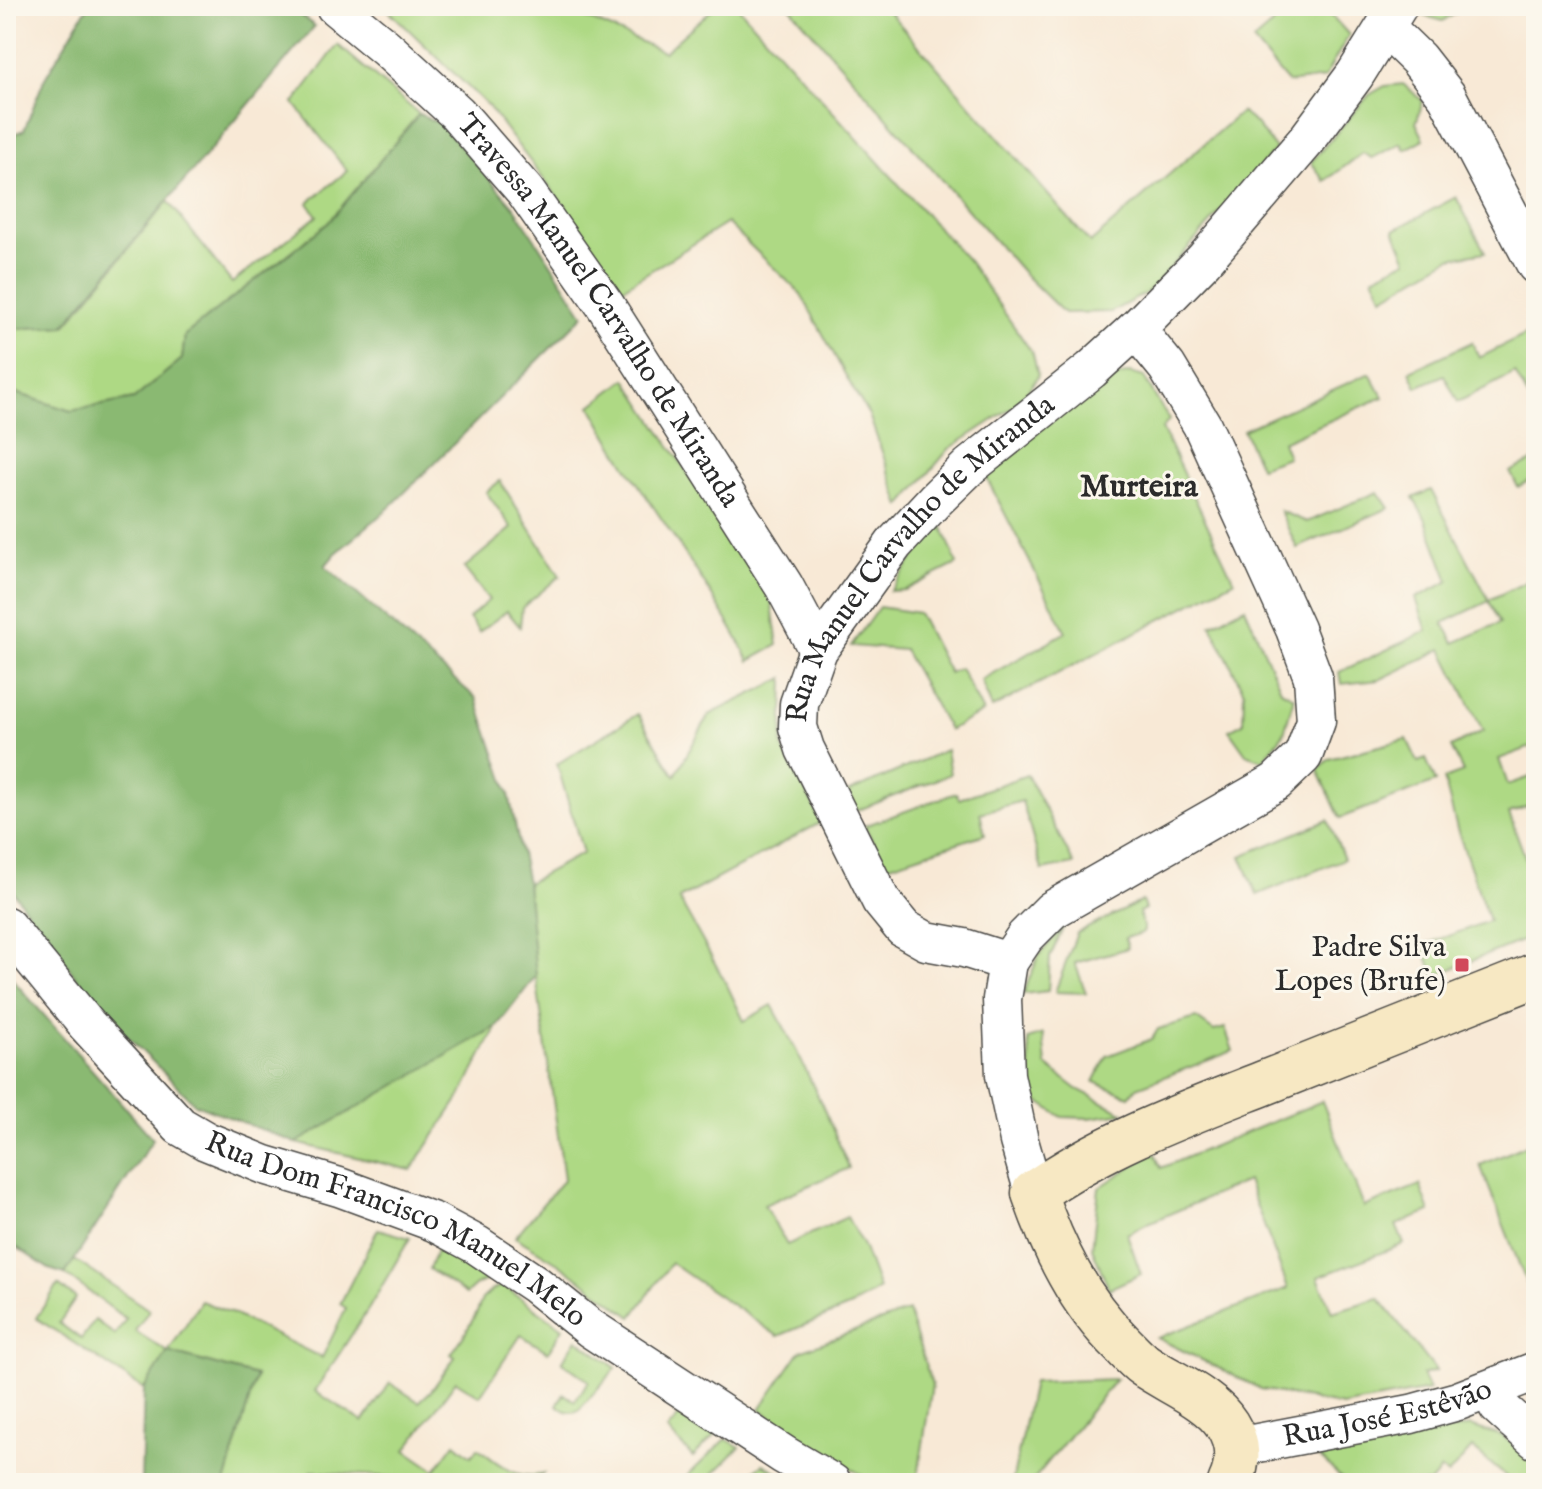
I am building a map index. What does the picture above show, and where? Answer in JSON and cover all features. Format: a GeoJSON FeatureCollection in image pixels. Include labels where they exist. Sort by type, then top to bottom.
{"type":"FeatureCollection","features":[{"type":"Feature","properties":{"kind":"street","name":"Travessa Manuel Carvalho de Miranda"},"geometry":{"type":"LineString","coordinates":[[335,6],[457,113],[525,191],[605,305],[784,586],[818,650]]}},
{"type":"Feature","properties":{"kind":"street","name":"Rua Manuel Carvalho de Miranda"},"geometry":{"type":"LineString","coordinates":[[1008,962],[964,948],[926,941],[903,928],[881,901],[805,749],[798,727],[799,704],[818,650],[894,544],[935,500],[970,466],[1091,370],[1204,260],[1306,141],[1355,75],[1392,17]]}},
{"type":"Feature","properties":{"kind":"street"},"geometry":{"type":"LineString","coordinates":[[1392,17],[1418,59],[1447,96],[1536,265]]}},
{"type":"Feature","properties":{"kind":"street"},"geometry":{"type":"LineString","coordinates":[[1136,329],[1167,367],[1202,425],[1295,629],[1313,677],[1316,721],[1303,756],[1276,782],[1052,910],[1025,937],[1008,962],[1002,999],[1005,1075],[1019,1141],[1047,1231],[1081,1296],[1141,1364],[1206,1404],[1227,1424],[1233,1465]]}},
{"type":"Feature","properties":{"kind":"street","name":"Rua Dom Francisco Manuel Melo"},"geometry":{"type":"LineString","coordinates":[[6,926],[87,1025],[180,1126],[206,1141],[265,1165],[339,1187],[421,1217],[477,1245],[535,1284],[590,1328],[832,1483]]}},
{"type":"Feature","properties":{"kind":"street"},"geometry":{"type":"LineString","coordinates":[[1034,1193],[1095,1155],[1172,1119],[1536,975]]}},
{"type":"Feature","properties":{"kind":"street","name":"Rua José Estêvão"},"geometry":{"type":"LineString","coordinates":[[1233,1465],[1458,1401],[1536,1371]]}},
{"type":"Feature","properties":{"kind":"street"},"geometry":{"type":"LineString","coordinates":[[1490,1390],[1498,1406],[1536,1440]]}},
{"type":"Feature","properties":{"kind":"green space"},"geometry":{"type":"Polygon","coordinates":[[[88,6],[287,6],[315,26],[64,326],[6,329],[6,137],[24,130],[44,80],[88,6]]]}},
{"type":"Feature","properties":{"kind":"green space"},"geometry":{"type":"Polygon","coordinates":[[[384,6],[565,6],[664,52],[716,6],[737,6],[969,262],[1033,354],[1038,376],[1019,403],[949,449],[901,506],[869,415],[801,294],[727,223],[618,291],[564,206],[488,106],[384,6]]]}},
{"type":"Feature","properties":{"kind":"green space"},"geometry":{"type":"Polygon","coordinates":[[[789,6],[884,6],[1090,243],[1241,112],[1255,123],[1276,149],[1150,291],[1111,312],[1064,313],[1024,274],[789,6]]]}},
{"type":"Feature","properties":{"kind":"green space"},"geometry":{"type":"Polygon","coordinates":[[[1294,6],[1323,6],[1349,35],[1324,78],[1288,83],[1253,41],[1294,6]]]}},
{"type":"Feature","properties":{"kind":"green space"},"geometry":{"type":"Polygon","coordinates":[[[1425,6],[1468,6],[1443,21],[1425,16],[1425,6]]]}},
{"type":"Feature","properties":{"kind":"green space"},"geometry":{"type":"Polygon","coordinates":[[[338,45],[419,114],[328,223],[185,335],[182,359],[134,399],[71,411],[13,392],[6,385],[6,329],[65,326],[168,201],[232,283],[317,216],[308,203],[347,171],[294,103],[338,45]]]}},
{"type":"Feature","properties":{"kind":"green space"},"geometry":{"type":"Polygon","coordinates":[[[1403,84],[1423,101],[1416,123],[1424,139],[1405,150],[1401,143],[1372,158],[1363,153],[1325,181],[1311,162],[1369,95],[1385,86],[1403,84]]]}},
{"type":"Feature","properties":{"kind":"green space"},"geometry":{"type":"Polygon","coordinates":[[[419,114],[441,124],[515,208],[584,315],[390,507],[325,566],[476,698],[509,794],[527,883],[536,976],[497,1026],[296,1143],[195,1104],[98,1007],[6,882],[6,385],[13,392],[71,411],[134,399],[182,359],[185,335],[328,223],[419,114]]]}},
{"type":"Feature","properties":{"kind":"green space"},"geometry":{"type":"Polygon","coordinates":[[[1456,197],[1485,252],[1450,258],[1383,297],[1373,277],[1407,260],[1394,230],[1456,197]]]}},
{"type":"Feature","properties":{"kind":"green space"},"geometry":{"type":"Polygon","coordinates":[[[1529,333],[1536,347],[1536,412],[1515,373],[1458,402],[1444,375],[1417,387],[1410,371],[1472,342],[1479,358],[1529,333]]]}},
{"type":"Feature","properties":{"kind":"green space"},"geometry":{"type":"Polygon","coordinates":[[[1130,373],[1144,377],[1169,420],[1162,429],[1234,581],[992,708],[981,680],[1066,632],[984,473],[1106,379],[1130,373]]]}},
{"type":"Feature","properties":{"kind":"green space"},"geometry":{"type":"Polygon","coordinates":[[[1370,373],[1383,397],[1282,442],[1288,457],[1260,467],[1243,430],[1370,373]]]}},
{"type":"Feature","properties":{"kind":"green space"},"geometry":{"type":"Polygon","coordinates":[[[626,379],[771,599],[778,645],[749,661],[716,602],[620,456],[591,406],[626,379]]]}},
{"type":"Feature","properties":{"kind":"green space"},"geometry":{"type":"Polygon","coordinates":[[[1536,459],[1536,477],[1518,487],[1510,472],[1536,459]]]}},
{"type":"Feature","properties":{"kind":"green space"},"geometry":{"type":"Polygon","coordinates":[[[500,481],[560,576],[522,608],[520,627],[507,611],[479,632],[469,618],[489,600],[464,568],[512,528],[486,492],[500,481]]]}},
{"type":"Feature","properties":{"kind":"green space"},"geometry":{"type":"Polygon","coordinates":[[[1431,490],[1489,600],[1536,577],[1536,745],[1499,759],[1508,785],[1536,775],[1536,803],[1509,813],[1536,887],[1536,935],[1434,976],[1423,945],[1489,921],[1457,829],[1444,779],[1463,772],[1451,747],[1483,731],[1442,649],[1379,680],[1341,684],[1339,672],[1427,631],[1416,598],[1449,581],[1425,518],[1413,498],[1431,490]],[[1489,601],[1443,623],[1454,643],[1500,623],[1489,601]]]}},
{"type":"Feature","properties":{"kind":"green space"},"geometry":{"type":"Polygon","coordinates":[[[1378,492],[1389,508],[1297,548],[1280,511],[1307,522],[1378,492]]]}},
{"type":"Feature","properties":{"kind":"green space"},"geometry":{"type":"Polygon","coordinates":[[[940,520],[957,564],[905,590],[890,591],[940,520]]]}},
{"type":"Feature","properties":{"kind":"green space"},"geometry":{"type":"Polygon","coordinates":[[[879,607],[918,613],[949,673],[960,668],[983,712],[949,730],[904,650],[851,646],[879,607]]]}},
{"type":"Feature","properties":{"kind":"green space"},"geometry":{"type":"Polygon","coordinates":[[[1245,607],[1281,690],[1294,697],[1284,733],[1263,760],[1246,754],[1229,730],[1243,723],[1244,692],[1211,625],[1245,607]]]}},
{"type":"Feature","properties":{"kind":"green space"},"geometry":{"type":"Polygon","coordinates":[[[784,678],[782,747],[822,822],[679,899],[744,1021],[772,1005],[813,1085],[849,1168],[764,1205],[787,1245],[847,1217],[863,1246],[879,1289],[851,1306],[778,1336],[671,1263],[632,1317],[558,1263],[515,1237],[564,1179],[536,976],[527,883],[583,853],[557,764],[638,714],[675,776],[709,715],[784,678]]]}},
{"type":"Feature","properties":{"kind":"green space"},"geometry":{"type":"Polygon","coordinates":[[[1407,739],[1418,762],[1426,759],[1436,782],[1340,818],[1318,770],[1329,759],[1407,739]]]}},
{"type":"Feature","properties":{"kind":"green space"},"geometry":{"type":"Polygon","coordinates":[[[946,750],[950,774],[856,811],[847,793],[946,750]]]}},
{"type":"Feature","properties":{"kind":"green space"},"geometry":{"type":"Polygon","coordinates":[[[1027,775],[1074,864],[1042,870],[1022,801],[980,813],[985,834],[887,866],[864,826],[956,793],[959,799],[1027,775]]]}},
{"type":"Feature","properties":{"kind":"green space"},"geometry":{"type":"Polygon","coordinates":[[[1328,820],[1344,859],[1257,895],[1241,856],[1328,820]]]}},
{"type":"Feature","properties":{"kind":"green space"},"geometry":{"type":"Polygon","coordinates":[[[1142,901],[1145,909],[1139,912],[1144,930],[1125,938],[1128,948],[1075,963],[1086,993],[1055,992],[1077,933],[1142,901]]]}},
{"type":"Feature","properties":{"kind":"green space"},"geometry":{"type":"Polygon","coordinates":[[[1064,926],[1050,957],[1048,991],[1023,994],[1039,955],[1064,926]]]}},
{"type":"Feature","properties":{"kind":"green space"},"geometry":{"type":"Polygon","coordinates":[[[6,972],[153,1139],[65,1274],[49,1269],[6,1240],[6,972]]]}},
{"type":"Feature","properties":{"kind":"green space"},"geometry":{"type":"Polygon","coordinates":[[[1196,1018],[1214,1031],[1225,1028],[1233,1051],[1137,1087],[1129,1096],[1094,1082],[1107,1056],[1152,1039],[1158,1029],[1196,1018]]]}},
{"type":"Feature","properties":{"kind":"green space"},"geometry":{"type":"Polygon","coordinates":[[[497,1026],[460,1097],[411,1170],[296,1143],[497,1026]]]}},
{"type":"Feature","properties":{"kind":"green space"},"geometry":{"type":"Polygon","coordinates":[[[1043,1034],[1046,1065],[1077,1089],[1124,1113],[1089,1118],[1062,1117],[1033,1098],[1028,1039],[1043,1034]]]}},
{"type":"Feature","properties":{"kind":"green space"},"geometry":{"type":"Polygon","coordinates":[[[1322,1101],[1364,1207],[1420,1185],[1430,1212],[1396,1225],[1404,1244],[1318,1277],[1332,1312],[1379,1298],[1436,1371],[1422,1375],[1429,1390],[1342,1406],[1261,1389],[1157,1338],[1288,1288],[1247,1181],[1127,1234],[1141,1274],[1109,1289],[1092,1248],[1099,1188],[1154,1151],[1161,1168],[1322,1101]]]}},
{"type":"Feature","properties":{"kind":"green space"},"geometry":{"type":"Polygon","coordinates":[[[1536,1141],[1536,1248],[1531,1250],[1536,1262],[1536,1307],[1480,1165],[1536,1141]]]}},
{"type":"Feature","properties":{"kind":"green space"},"geometry":{"type":"Polygon","coordinates":[[[378,1229],[410,1238],[315,1391],[363,1422],[390,1383],[419,1402],[431,1391],[455,1357],[451,1354],[482,1299],[502,1285],[563,1328],[548,1352],[521,1335],[480,1396],[456,1381],[406,1450],[435,1470],[455,1443],[471,1456],[478,1448],[516,1473],[543,1474],[534,1483],[403,1483],[403,1478],[311,1471],[309,1483],[225,1483],[256,1376],[168,1352],[201,1301],[322,1358],[346,1308],[340,1304],[378,1229]]]}},
{"type":"Feature","properties":{"kind":"green space"},"geometry":{"type":"Polygon","coordinates":[[[440,1241],[491,1278],[466,1294],[429,1269],[440,1241]]]}},
{"type":"Feature","properties":{"kind":"green space"},"geometry":{"type":"Polygon","coordinates":[[[75,1260],[149,1310],[135,1331],[168,1352],[144,1389],[36,1318],[58,1285],[76,1298],[59,1323],[81,1339],[95,1320],[115,1335],[126,1319],[65,1274],[75,1260]]]}},
{"type":"Feature","properties":{"kind":"green space"},"geometry":{"type":"Polygon","coordinates":[[[908,1311],[932,1385],[917,1483],[877,1483],[812,1447],[760,1409],[800,1351],[908,1311]]]}},
{"type":"Feature","properties":{"kind":"green space"},"geometry":{"type":"Polygon","coordinates":[[[577,1339],[616,1368],[579,1410],[570,1412],[557,1405],[564,1394],[575,1401],[589,1381],[562,1362],[577,1339]]]}},
{"type":"Feature","properties":{"kind":"green space"},"geometry":{"type":"Polygon","coordinates":[[[168,1352],[256,1376],[225,1483],[141,1483],[144,1389],[168,1352]]]}},
{"type":"Feature","properties":{"kind":"green space"},"geometry":{"type":"Polygon","coordinates":[[[1116,1379],[1031,1483],[1012,1483],[1033,1382],[1116,1379]]]}},
{"type":"Feature","properties":{"kind":"green space"},"geometry":{"type":"Polygon","coordinates":[[[683,1412],[717,1433],[693,1457],[667,1430],[683,1412]]]}},
{"type":"Feature","properties":{"kind":"green space"},"geometry":{"type":"Polygon","coordinates":[[[1470,1426],[1502,1436],[1536,1462],[1536,1481],[1514,1483],[1472,1448],[1448,1475],[1441,1470],[1430,1483],[1347,1483],[1320,1458],[1470,1426]]]}},
{"type":"Feature","properties":{"kind":"green space"},"geometry":{"type":"Polygon","coordinates":[[[726,1439],[740,1447],[708,1479],[712,1483],[680,1483],[726,1439]]]}},
{"type":"Feature","properties":{"kind":"green space"},"geometry":{"type":"Polygon","coordinates":[[[763,1464],[798,1483],[739,1483],[763,1464]]]}},
{"type":"Feature","properties":{"kind":"place","name":"Padre Silva Lopes (Brufe)"},"geometry":{"type":"Point","coordinates":[1462,965]}},
{"type":"Feature","properties":{"kind":"district","name":"Murteira"},"geometry":{"type":"Point","coordinates":[1139,487]}}]}
